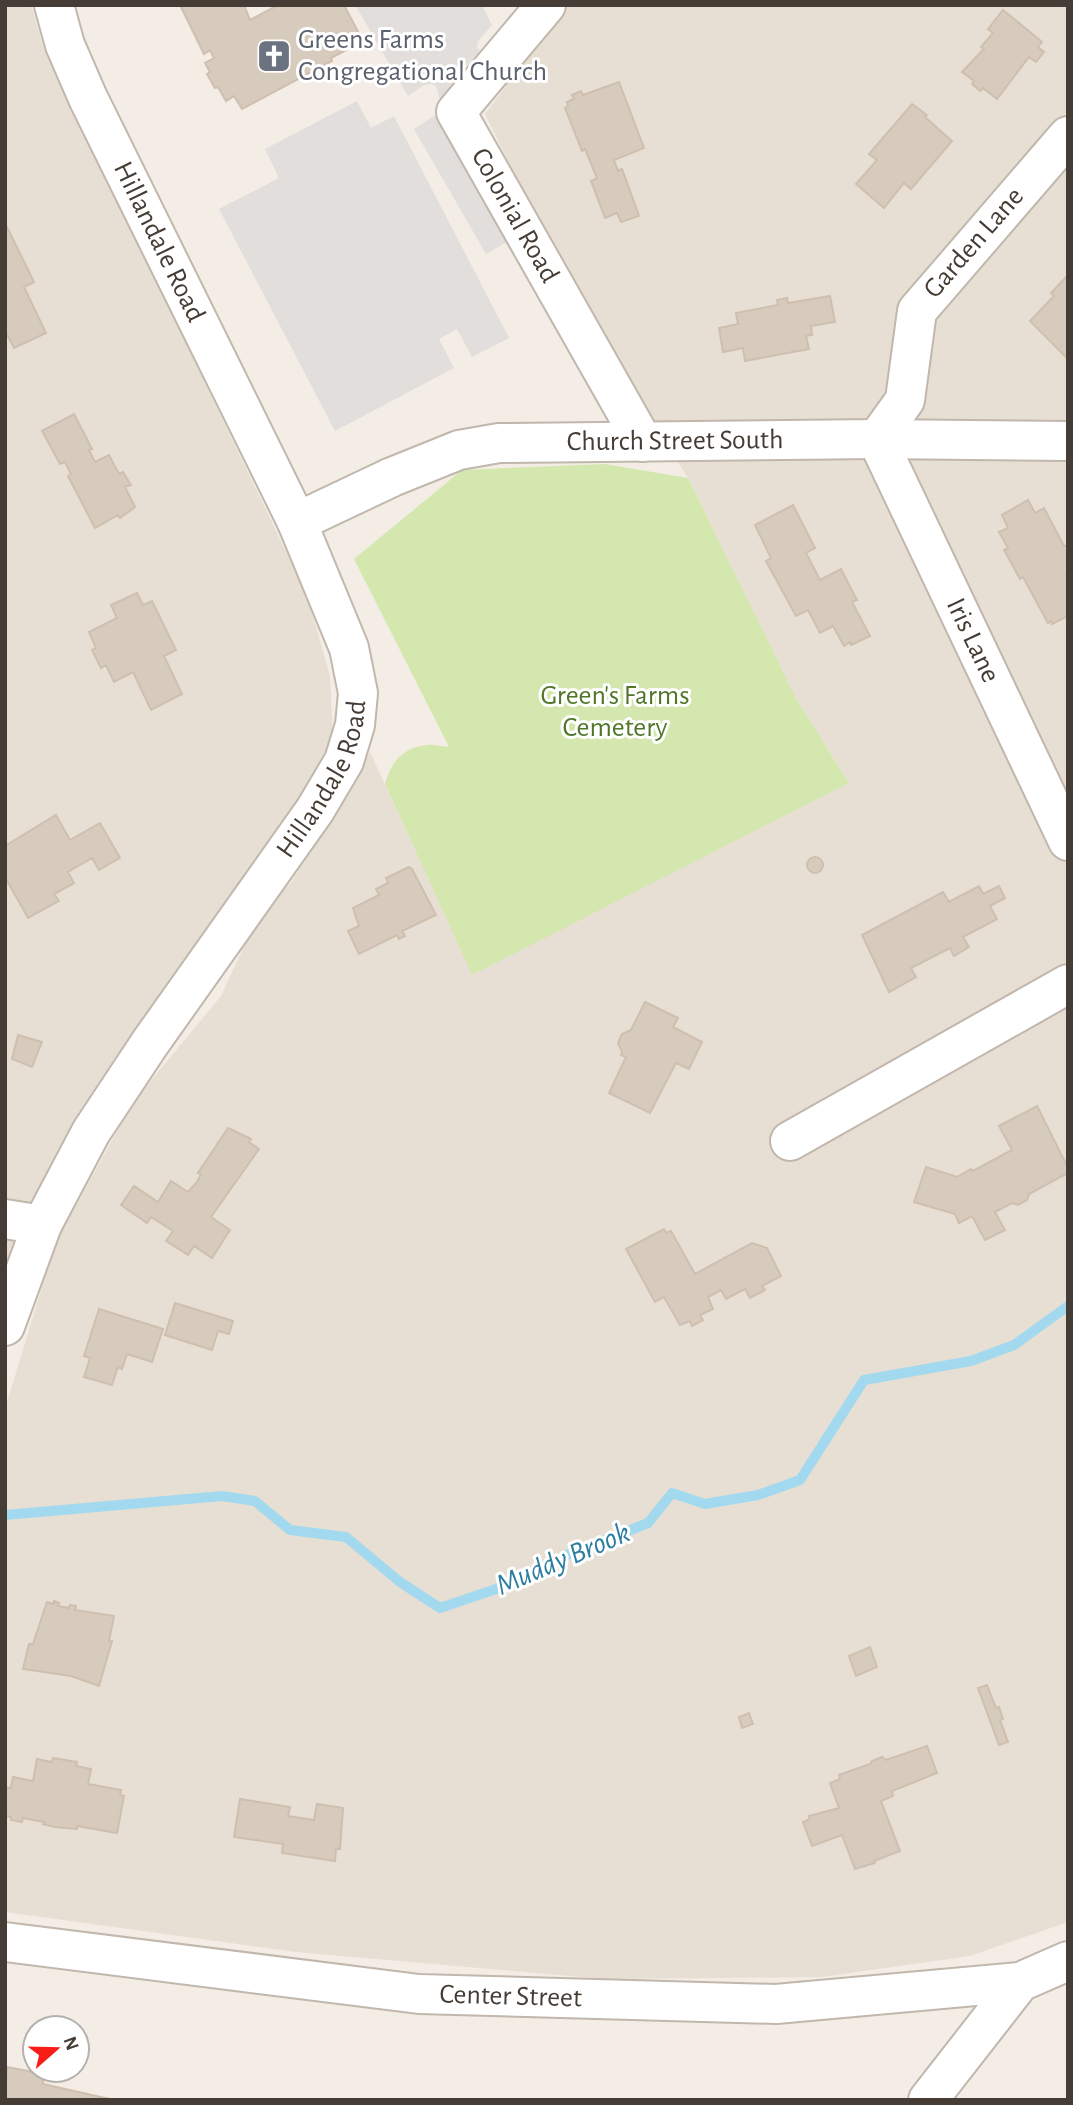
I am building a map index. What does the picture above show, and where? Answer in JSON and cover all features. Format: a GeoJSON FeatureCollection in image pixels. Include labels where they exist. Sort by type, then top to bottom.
{"type":"FeatureCollection","features":[{"type":"Feature","properties":{"kind":"street","name":"Hillandale Road"},"geometry":{"type":"LineString","coordinates":[[5,1326],[23,1222],[91,1132],[150,1043],[315,810],[344,761],[355,725],[358,692],[349,648],[297,522],[88,98],[65,45],[54,5]]}},
{"type":"Feature","properties":{"kind":"street","name":"Colonial Road"},"geometry":{"type":"LineString","coordinates":[[546,5],[456,112],[643,442]]}},
{"type":"Feature","properties":{"kind":"street","name":"Garden Lane"},"geometry":{"type":"LineString","coordinates":[[877,439],[905,400],[917,311],[1068,136]]}},
{"type":"Feature","properties":{"kind":"street","name":"Church Street South"},"geometry":{"type":"LineString","coordinates":[[297,522],[392,477],[459,450],[499,443],[877,439],[1068,441]]}},
{"type":"Feature","properties":{"kind":"street","name":"Iris Lane"},"geometry":{"type":"LineString","coordinates":[[877,439],[1068,841]]}},
{"type":"Feature","properties":{"kind":"street"},"geometry":{"type":"LineString","coordinates":[[790,1141],[1068,984]]}},
{"type":"Feature","properties":{"kind":"street","name":"Center Street"},"geometry":{"type":"LineString","coordinates":[[5,1942],[419,1994],[776,2004],[1020,1982]]}},
{"type":"Feature","properties":{"kind":"street"},"geometry":{"type":"LineString","coordinates":[[928,2100],[1020,1982],[1068,1961]]}},
{"type":"Feature","properties":{"kind":"shaded area"},"geometry":{"type":"Polygon","coordinates":[[[5,5],[31,5],[43,46],[307,595],[330,676],[333,737],[296,807],[115,1058],[36,1203],[5,1291],[5,5]]]}},
{"type":"Feature","properties":{"kind":"shaded area"},"geometry":{"type":"Polygon","coordinates":[[[355,5],[482,5],[492,25],[478,41],[477,47],[480,51],[461,71],[442,106],[436,86],[431,84],[424,85],[408,96],[355,5]]]}},
{"type":"Feature","properties":{"kind":"shaded area"},"geometry":{"type":"Polygon","coordinates":[[[522,5],[1068,5],[1068,1922],[970,1956],[822,1977],[604,1979],[296,1952],[5,1912],[5,1409],[55,1244],[133,1102],[221,996],[253,927],[291,882],[335,815],[370,752],[472,974],[849,783],[796,698],[688,478],[652,422],[529,204],[485,114],[538,43],[522,5]]]}},
{"type":"Feature","properties":{"kind":"shaded area"},"geometry":{"type":"Polygon","coordinates":[[[357,101],[371,128],[394,116],[509,338],[472,357],[457,329],[439,339],[454,368],[335,431],[219,209],[279,178],[265,149],[357,101]]]}},
{"type":"Feature","properties":{"kind":"shaded area"},"geometry":{"type":"Polygon","coordinates":[[[437,114],[507,242],[486,254],[414,129],[437,114]]]}},
{"type":"Feature","properties":{"kind":"green space","name":"Green's Farms Cemetery"},"geometry":{"type":"Polygon","coordinates":[[[605,464],[688,478],[796,698],[849,783],[472,975],[385,784],[394,763],[404,753],[427,745],[449,747],[354,559],[462,470],[605,464]]]}},
{"type":"Feature","properties":{"kind":"building","name":"Greens Farms Congregational Church"},"geometry":{"type":"Polygon","coordinates":[[[180,5],[244,5],[250,20],[278,5],[344,5],[363,41],[331,58],[332,61],[242,109],[234,96],[226,101],[218,87],[215,88],[207,74],[210,72],[205,63],[214,58],[210,50],[204,54],[180,5]]]}},
{"type":"Feature","properties":{"kind":"building"},"geometry":{"type":"Polygon","coordinates":[[[1003,10],[1042,42],[1038,47],[1044,52],[1036,62],[1029,57],[997,99],[983,88],[980,91],[972,84],[974,81],[962,72],[984,49],[981,47],[993,33],[988,29],[1003,10]]]}},
{"type":"Feature","properties":{"kind":"building"},"geometry":{"type":"Polygon","coordinates":[[[619,82],[644,148],[614,160],[618,171],[622,169],[639,216],[621,222],[617,213],[605,218],[591,181],[597,178],[585,149],[582,151],[565,108],[568,106],[567,102],[574,99],[572,95],[581,91],[583,95],[619,82]]]}},
{"type":"Feature","properties":{"kind":"building"},"geometry":{"type":"Polygon","coordinates":[[[912,104],[927,115],[925,117],[952,141],[911,189],[904,183],[884,208],[856,184],[877,160],[869,154],[912,104]]]}},
{"type":"Feature","properties":{"kind":"building"},"geometry":{"type":"Polygon","coordinates":[[[5,223],[34,282],[24,287],[46,333],[14,348],[5,331],[5,223]]]}},
{"type":"Feature","properties":{"kind":"building"},"geometry":{"type":"Polygon","coordinates":[[[1068,275],[1068,359],[1030,321],[1054,296],[1051,293],[1068,275]]]}},
{"type":"Feature","properties":{"kind":"building"},"geometry":{"type":"Polygon","coordinates":[[[830,296],[835,322],[811,326],[812,335],[806,336],[809,349],[745,361],[743,348],[723,352],[719,328],[738,324],[736,313],[778,305],[777,300],[787,298],[788,303],[830,296]]]}},
{"type":"Feature","properties":{"kind":"building"},"geometry":{"type":"Polygon","coordinates":[[[74,414],[92,449],[89,450],[95,462],[109,455],[119,474],[123,472],[131,485],[125,487],[135,507],[120,518],[118,515],[95,528],[68,476],[71,474],[65,462],[60,464],[42,431],[74,414]]]}},
{"type":"Feature","properties":{"kind":"building"},"geometry":{"type":"Polygon","coordinates":[[[1028,500],[1035,513],[1044,508],[1064,546],[1068,545],[1068,616],[1052,624],[1051,621],[1048,623],[1023,577],[1020,579],[1004,550],[1008,548],[999,532],[1008,528],[1002,515],[1028,500]]]}},
{"type":"Feature","properties":{"kind":"building"},"geometry":{"type":"Polygon","coordinates":[[[793,505],[815,548],[806,553],[820,580],[841,569],[857,600],[852,602],[870,636],[844,646],[833,626],[820,633],[808,610],[796,616],[766,561],[771,558],[755,525],[793,505]]]}},
{"type":"Feature","properties":{"kind":"building"},"geometry":{"type":"Polygon","coordinates":[[[137,593],[143,605],[152,601],[176,650],[164,656],[182,694],[151,710],[133,672],[114,682],[106,665],[101,668],[92,650],[96,648],[89,632],[117,618],[111,605],[137,593]]]}},
{"type":"Feature","properties":{"kind":"building"},"geometry":{"type":"Polygon","coordinates":[[[56,815],[70,840],[100,823],[120,858],[99,870],[92,858],[68,872],[74,883],[54,894],[59,901],[28,918],[5,877],[5,846],[56,815]]]}},
{"type":"Feature","properties":{"kind":"building"},"geometry":{"type":"Polygon","coordinates":[[[815,857],[823,865],[815,873],[807,865],[815,857]]]}},
{"type":"Feature","properties":{"kind":"building"},"geometry":{"type":"Polygon","coordinates":[[[409,867],[436,915],[402,931],[405,936],[399,939],[397,935],[359,954],[348,931],[359,926],[353,908],[379,895],[376,889],[388,883],[386,878],[409,867]]]}},
{"type":"Feature","properties":{"kind":"building"},"geometry":{"type":"Polygon","coordinates":[[[979,886],[983,894],[999,886],[1005,898],[990,906],[997,919],[963,937],[969,947],[954,956],[950,948],[911,968],[916,977],[889,992],[862,935],[943,892],[949,902],[979,886]]]}},
{"type":"Feature","properties":{"kind":"building"},"geometry":{"type":"Polygon","coordinates":[[[645,1002],[678,1018],[673,1027],[702,1042],[689,1069],[676,1063],[650,1113],[609,1093],[626,1057],[621,1055],[618,1043],[622,1034],[631,1030],[645,1002]]]}},
{"type":"Feature","properties":{"kind":"building"},"geometry":{"type":"Polygon","coordinates":[[[18,1035],[42,1042],[32,1067],[12,1059],[18,1035]]]}},
{"type":"Feature","properties":{"kind":"building"},"geometry":{"type":"Polygon","coordinates":[[[1037,1106],[1068,1173],[1029,1194],[1027,1200],[1018,1205],[1012,1203],[995,1212],[1005,1230],[985,1240],[972,1216],[959,1223],[955,1214],[914,1202],[926,1167],[957,1177],[1012,1150],[999,1126],[1037,1106]]]}},
{"type":"Feature","properties":{"kind":"building"},"geometry":{"type":"Polygon","coordinates":[[[228,1128],[251,1139],[249,1142],[259,1149],[211,1217],[230,1230],[212,1258],[194,1246],[188,1255],[166,1241],[173,1231],[151,1217],[147,1223],[121,1205],[134,1186],[158,1202],[171,1181],[188,1192],[197,1182],[201,1174],[198,1173],[228,1128]]]}},
{"type":"Feature","properties":{"kind":"building"},"geometry":{"type":"Polygon","coordinates":[[[664,1229],[666,1233],[671,1231],[695,1274],[752,1243],[767,1248],[781,1276],[762,1286],[765,1290],[750,1298],[745,1289],[726,1299],[721,1290],[708,1297],[713,1309],[700,1315],[703,1320],[692,1326],[690,1321],[680,1325],[664,1297],[655,1302],[626,1249],[664,1229]]]}},
{"type":"Feature","properties":{"kind":"building"},"geometry":{"type":"Polygon","coordinates":[[[175,1303],[233,1321],[229,1334],[218,1331],[212,1350],[165,1335],[175,1303]]]}},
{"type":"Feature","properties":{"kind":"building"},"geometry":{"type":"Polygon","coordinates":[[[99,1309],[163,1329],[152,1362],[127,1354],[122,1369],[118,1367],[112,1385],[84,1377],[90,1358],[84,1356],[99,1309]]]}},
{"type":"Feature","properties":{"kind":"building"},"geometry":{"type":"Polygon","coordinates":[[[54,1601],[59,1603],[58,1606],[76,1606],[75,1610],[114,1616],[109,1641],[112,1641],[99,1686],[71,1676],[23,1669],[29,1644],[33,1644],[47,1602],[54,1604],[54,1601]]]}},
{"type":"Feature","properties":{"kind":"building"},"geometry":{"type":"Polygon","coordinates":[[[870,1647],[877,1667],[856,1676],[849,1656],[870,1647]]]}},
{"type":"Feature","properties":{"kind":"building"},"geometry":{"type":"Polygon","coordinates":[[[987,1685],[996,1708],[999,1707],[1003,1719],[1000,1720],[1008,1742],[999,1745],[978,1688],[987,1685]]]}},
{"type":"Feature","properties":{"kind":"building"},"geometry":{"type":"Polygon","coordinates":[[[749,1713],[753,1724],[742,1728],[739,1717],[749,1713]]]}},
{"type":"Feature","properties":{"kind":"building"},"geometry":{"type":"Polygon","coordinates":[[[927,1746],[937,1773],[892,1791],[893,1796],[881,1801],[900,1851],[855,1869],[842,1835],[812,1846],[803,1822],[810,1819],[809,1816],[839,1808],[830,1783],[840,1779],[839,1775],[882,1757],[886,1760],[927,1746]]]}},
{"type":"Feature","properties":{"kind":"building"},"geometry":{"type":"Polygon","coordinates":[[[53,1758],[77,1762],[76,1766],[91,1769],[88,1784],[121,1790],[120,1795],[124,1796],[117,1833],[77,1826],[77,1829],[55,1827],[23,1818],[22,1822],[11,1820],[11,1817],[7,1816],[5,1787],[11,1788],[13,1777],[33,1781],[37,1759],[52,1762],[53,1758]]]}},
{"type":"Feature","properties":{"kind":"building"},"geometry":{"type":"Polygon","coordinates":[[[240,1799],[290,1807],[288,1816],[314,1820],[317,1804],[343,1808],[340,1849],[336,1849],[335,1861],[282,1853],[283,1844],[234,1837],[240,1799]]]}},
{"type":"Feature","properties":{"kind":"building"},"geometry":{"type":"Polygon","coordinates":[[[7,2067],[21,2070],[21,2084],[43,2084],[114,2100],[5,2100],[7,2067]]]}},
{"type":"Feature","properties":{"kind":"waterway","name":"Muddy Brook"},"geometry":{"type":"LineString","coordinates":[[5,1515],[222,1496],[255,1501],[290,1530],[346,1537],[400,1582],[440,1608],[496,1589],[562,1557],[648,1523],[672,1493],[705,1504],[758,1495],[800,1480],[864,1380],[971,1361],[1014,1345],[1068,1306]]}},
{"type":"Feature","properties":{"kind":"place","name":"Greens Farms Congregational Church"},"geometry":{"type":"Point","coordinates":[274,56]}}]}
